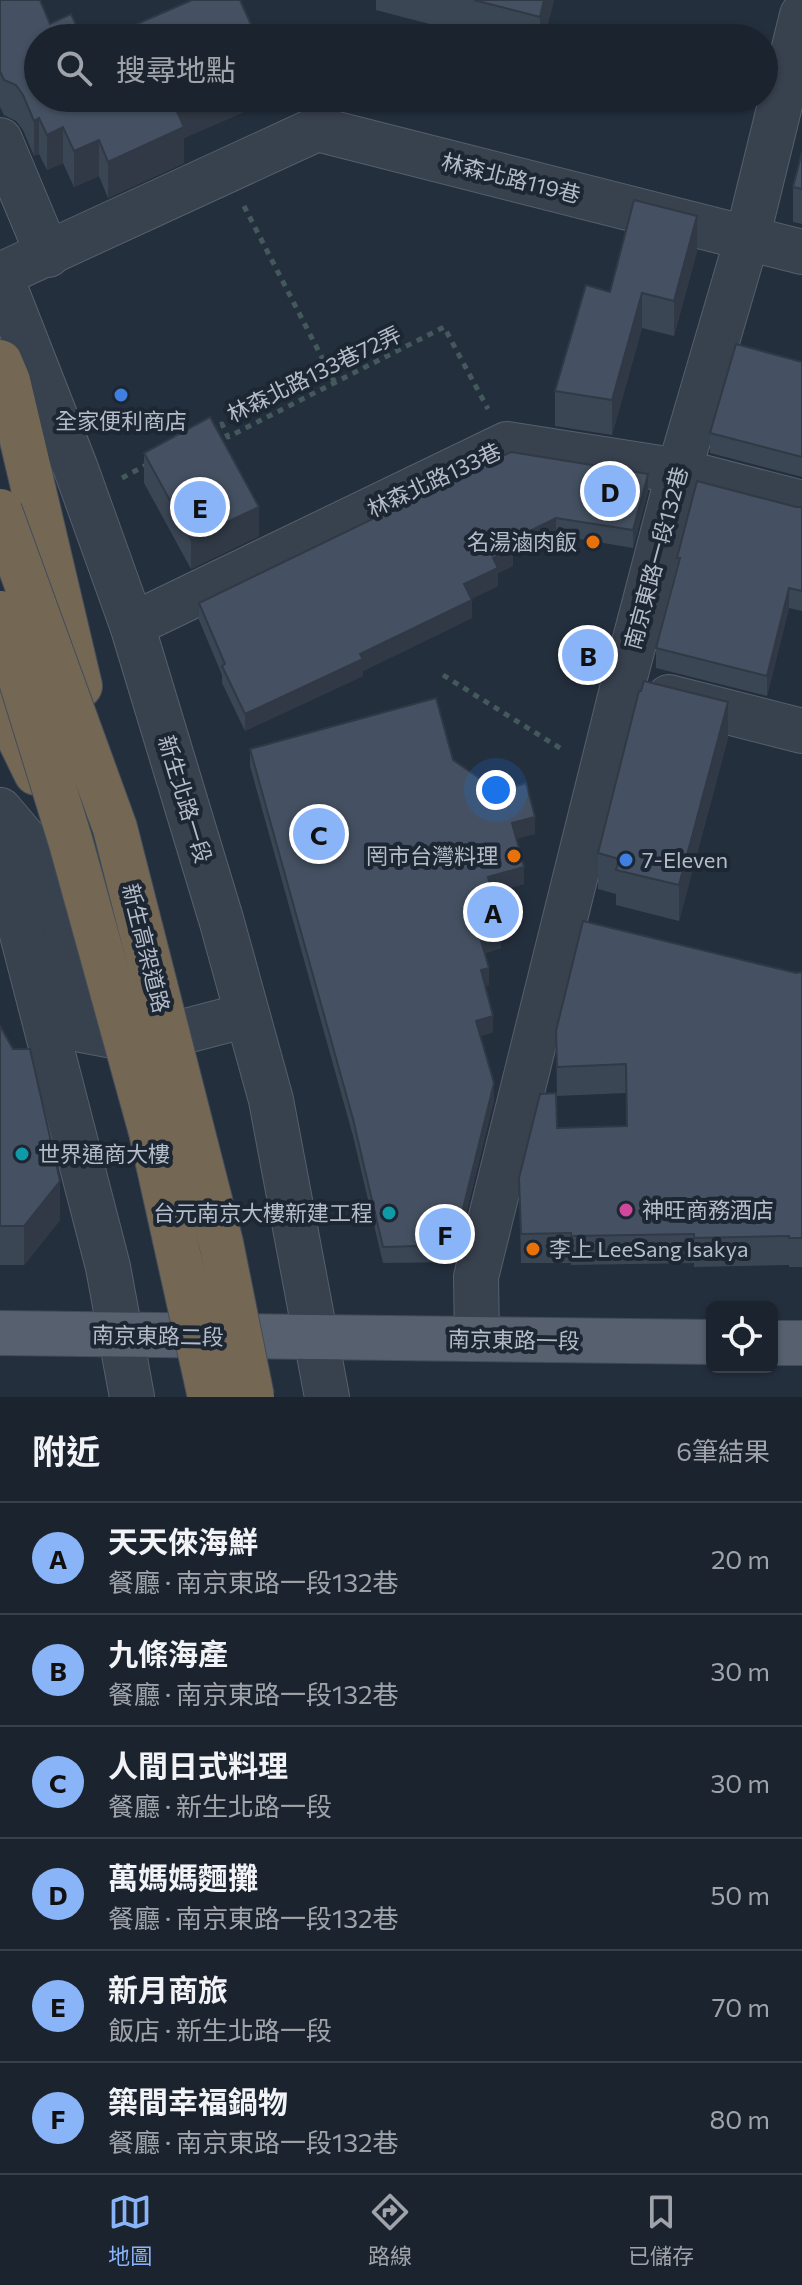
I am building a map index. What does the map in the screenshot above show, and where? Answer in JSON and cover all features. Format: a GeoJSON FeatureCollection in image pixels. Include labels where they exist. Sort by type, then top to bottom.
{"type":"FeatureCollection","features":[{"type":"Feature","properties":{"kind":"highway"},"geometry":{"type":"LineString","coordinates":[[0,362],[8,381],[107,803]]}},
{"type":"Feature","properties":{"kind":"highway","name":"新生高架道路"},"geometry":{"type":"LineString","coordinates":[[0,511],[107,803],[221,1243],[252,1397]]}},
{"type":"Feature","properties":{"kind":"highway","name":"新生高架道路"},"geometry":{"type":"LineString","coordinates":[[0,613],[71,843],[151,1132],[210,1397]]}},
{"type":"Feature","properties":{"kind":"highway"},"geometry":{"type":"LineString","coordinates":[[0,699],[71,843]]}},
{"type":"Feature","properties":{"kind":"main road","name":"南京東路二段"},"geometry":{"type":"LineString","coordinates":[[0,1333],[315,1338]]}},
{"type":"Feature","properties":{"kind":"main road","name":"南京東路一段"},"geometry":{"type":"LineString","coordinates":[[315,1338],[706,1342]]}},
{"type":"Feature","properties":{"kind":"main road"},"geometry":{"type":"LineString","coordinates":[[778,1343],[802,1343]]}},
{"type":"Feature","properties":{"kind":"street","name":"南京東路一段132巷"},"geometry":{"type":"LineString","coordinates":[[477,1339],[476,1277],[623,685],[679,471],[747,239],[802,15]]}},
{"type":"Feature","properties":{"kind":"street","name":"林森北路119巷"},"geometry":{"type":"LineString","coordinates":[[0,275],[317,129],[802,252]]}},
{"type":"Feature","properties":{"kind":"street"},"geometry":{"type":"LineString","coordinates":[[0,140],[48,255]]}},
{"type":"Feature","properties":{"kind":"street","name":"新生北路一段"},"geometry":{"type":"LineString","coordinates":[[0,275],[132,625],[221,919],[271,1100],[327,1397]]}},
{"type":"Feature","properties":{"kind":"street","name":"林森北路133巷"},"geometry":{"type":"LineString","coordinates":[[132,625],[507,444],[679,471],[802,503]]}},
{"type":"Feature","properties":{"kind":"street"},"geometry":{"type":"LineString","coordinates":[[623,685],[802,731]]}},
{"type":"Feature","properties":{"kind":"street"},"geometry":{"type":"LineString","coordinates":[[0,810],[33,849],[81,1030],[144,1042],[247,1015]]}},
{"type":"Feature","properties":{"kind":"street"},"geometry":{"type":"LineString","coordinates":[[0,849],[17,979],[108,1267],[132,1397]]}},
{"type":"Feature","properties":{"kind":"street"},"geometry":{"type":"LineString","coordinates":[[565,918],[609,929]]}},
{"type":"Feature","properties":{"kind":"path"},"geometry":{"type":"LineString","coordinates":[[227,171],[335,383]]}},
{"type":"Feature","properties":{"kind":"path","name":"林森北路133巷72弄"},"geometry":{"type":"LineString","coordinates":[[209,432],[222,424],[228,437],[444,327],[507,444]]}},
{"type":"Feature","properties":{"kind":"path"},"geometry":{"type":"LineString","coordinates":[[86,497],[154,461]]}},
{"type":"Feature","properties":{"kind":"path"},"geometry":{"type":"LineString","coordinates":[[443,675],[601,774]]}},
{"type":"Feature","properties":{"kind":"building"},"geometry":{"type":"Polygon","coordinates":[[[0,0],[40,0],[50,24],[24,24],[24,97],[16,85],[4,80],[0,71],[0,0]]]}},
{"type":"Feature","properties":{"kind":"building"},"geometry":{"type":"Polygon","coordinates":[[[192,0],[240,0],[251,24],[137,24],[192,0]]]}},
{"type":"Feature","properties":{"kind":"building"},"geometry":{"type":"Polygon","coordinates":[[[474,0],[544,0],[540,17],[474,0]]]}},
{"type":"Feature","properties":{"kind":"building"},"geometry":{"type":"Polygon","coordinates":[[[71,14],[76,24],[50,24],[71,14]]]}},
{"type":"Feature","properties":{"kind":"building"},"geometry":{"type":"Polygon","coordinates":[[[30,112],[177,112],[184,127],[108,162],[99,140],[74,151],[63,127],[47,135],[39,118],[34,121],[30,112]]]}},
{"type":"Feature","properties":{"kind":"building"},"geometry":{"type":"Polygon","coordinates":[[[802,152],[802,189],[793,187],[802,152]]]}},
{"type":"Feature","properties":{"kind":"building"},"geometry":{"type":"Polygon","coordinates":[[[634,200],[697,216],[674,301],[642,293],[612,400],[555,391],[586,285],[610,292],[634,200]]]}},
{"type":"Feature","properties":{"kind":"building"},"geometry":{"type":"Polygon","coordinates":[[[736,344],[802,362],[802,457],[710,433],[736,344]]]}},
{"type":"Feature","properties":{"kind":"building"},"geometry":{"type":"Polygon","coordinates":[[[210,417],[259,507],[191,539],[144,453],[210,417]]]}},
{"type":"Feature","properties":{"kind":"building"},"geometry":{"type":"Polygon","coordinates":[[[511,452],[648,474],[633,530],[556,518],[509,541],[513,548],[493,558],[498,568],[464,584],[472,600],[360,654],[363,659],[245,714],[222,666],[225,664],[199,603],[511,452]]]}},
{"type":"Feature","properties":{"kind":"building"},"geometry":{"type":"Polygon","coordinates":[[[697,481],[802,507],[802,591],[789,588],[767,676],[656,648],[697,481]]]}},
{"type":"Feature","properties":{"kind":"building"},"geometry":{"type":"Polygon","coordinates":[[[644,681],[728,702],[679,885],[616,870],[619,859],[598,853],[644,681]]]}},
{"type":"Feature","properties":{"kind":"building"},"geometry":{"type":"Polygon","coordinates":[[[436,698],[453,760],[479,778],[489,775],[494,793],[526,783],[535,817],[512,823],[524,867],[488,877],[501,932],[480,937],[489,968],[481,970],[493,1016],[476,1021],[494,1083],[454,1245],[383,1247],[353,1119],[250,749],[436,698]]]}},
{"type":"Feature","properties":{"kind":"building"},"geometry":{"type":"Polygon","coordinates":[[[583,921],[802,972],[802,1238],[694,1238],[694,1234],[521,1234],[519,1178],[540,1094],[556,1093],[557,1128],[627,1126],[626,1064],[557,1067],[556,1031],[583,921]]]}},
{"type":"Feature","properties":{"kind":"building","name":"世界通商大樓"},"geometry":{"type":"Polygon","coordinates":[[[0,1026],[13,1049],[30,1049],[60,1181],[24,1226],[0,1226],[0,1026]]]}},
{"type":"Feature","properties":{"kind":"place","name":"全家便利商店"},"geometry":{"type":"Point","coordinates":[121,395]}},
{"type":"Feature","properties":{"kind":"place","name":"萬媽媽麵攤"},"geometry":{"type":"Point","coordinates":[610,491]}},
{"type":"Feature","properties":{"kind":"place","name":"新月商旅"},"geometry":{"type":"Point","coordinates":[200,507]}},
{"type":"Feature","properties":{"kind":"place","name":"名湯滷肉飯"},"geometry":{"type":"Point","coordinates":[593,542]}},
{"type":"Feature","properties":{"kind":"place","name":"九條海產"},"geometry":{"type":"Point","coordinates":[588,655]}},
{"type":"Feature","properties":{"kind":"place","name":"人間日式料理"},"geometry":{"type":"Point","coordinates":[319,834]}},
{"type":"Feature","properties":{"kind":"place","name":"罔市台灣料理"},"geometry":{"type":"Point","coordinates":[514,856]}},
{"type":"Feature","properties":{"kind":"place","name":"7-Eleven"},"geometry":{"type":"Point","coordinates":[626,860]}},
{"type":"Feature","properties":{"kind":"place","name":"天天倈海鮮"},"geometry":{"type":"Point","coordinates":[493,912]}},
{"type":"Feature","properties":{"kind":"place","name":"世界通商大樓"},"geometry":{"type":"Point","coordinates":[22,1154]}},
{"type":"Feature","properties":{"kind":"place","name":"神旺商務酒店"},"geometry":{"type":"Point","coordinates":[626,1210]}},
{"type":"Feature","properties":{"kind":"place","name":"台元南京大樓新建工程"},"geometry":{"type":"Point","coordinates":[389,1213]}},
{"type":"Feature","properties":{"kind":"place","name":"築間幸福鍋物"},"geometry":{"type":"Point","coordinates":[445,1234]}},
{"type":"Feature","properties":{"kind":"place","name":"李上 LeeSang Isakya"},"geometry":{"type":"Point","coordinates":[533,1249]}}]}
